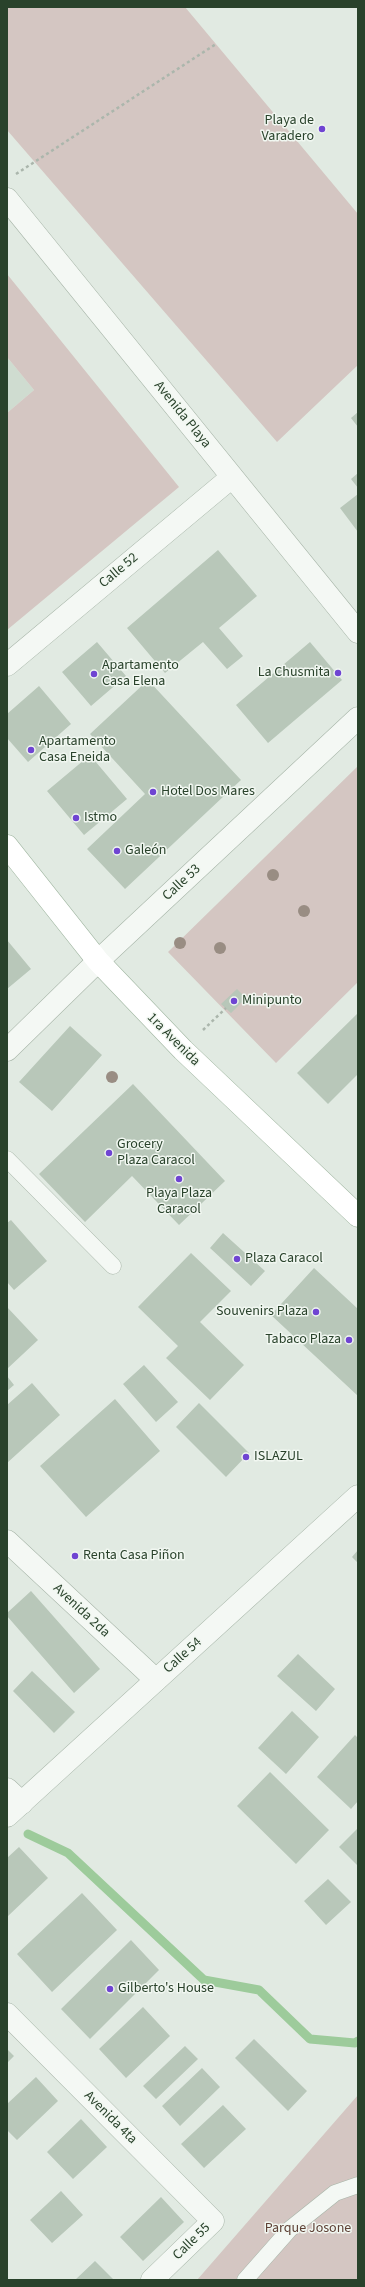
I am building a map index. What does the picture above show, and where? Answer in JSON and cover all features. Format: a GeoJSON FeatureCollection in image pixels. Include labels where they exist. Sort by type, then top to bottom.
{"type":"FeatureCollection","features":[{"type":"Feature","properties":{"kind":"main road","name":"1ra Avenida"},"geometry":{"type":"LineString","coordinates":[[7,846],[98,961],[183,1050],[358,1216]]}},
{"type":"Feature","properties":{"kind":"street","name":"Avenida Playa"},"geometry":{"type":"LineString","coordinates":[[7,199],[358,632]]}},
{"type":"Feature","properties":{"kind":"street","name":"Calle 52"},"geometry":{"type":"LineString","coordinates":[[7,665],[232,477]]}},
{"type":"Feature","properties":{"kind":"street","name":"Calle 53"},"geometry":{"type":"LineString","coordinates":[[7,1050],[98,961],[358,718]]}},
{"type":"Feature","properties":{"kind":"street","name":"Calle 54"},"geometry":{"type":"LineString","coordinates":[[12,1802],[156,1680],[358,1496]]}},
{"type":"Feature","properties":{"kind":"street","name":"Avenida 2da"},"geometry":{"type":"LineString","coordinates":[[7,1541],[156,1680]]}},
{"type":"Feature","properties":{"kind":"street","name":"Avenida 4ta"},"geometry":{"type":"LineString","coordinates":[[7,2014],[213,2221]]}},
{"type":"Feature","properties":{"kind":"street","name":"Calle 55"},"geometry":{"type":"LineString","coordinates":[[152,2280],[213,2221]]}},
{"type":"Feature","properties":{"kind":"lane"},"geometry":{"type":"LineString","coordinates":[[7,1159],[113,1266]]}},
{"type":"Feature","properties":{"kind":"lane"},"geometry":{"type":"LineString","coordinates":[[245,2280],[290,2229],[335,2193],[358,2185]]}},
{"type":"Feature","properties":{"kind":"path"},"geometry":{"type":"LineString","coordinates":[[14,175],[216,44]]}},
{"type":"Feature","properties":{"kind":"shaded area"},"geometry":{"type":"Polygon","coordinates":[[[7,357],[34,390],[7,413],[7,357]]]}},
{"type":"Feature","properties":{"kind":"green space"},"geometry":{"type":"Polygon","coordinates":[[[7,7],[185,7],[358,214],[358,365],[277,442],[7,130],[7,7]]]}},
{"type":"Feature","properties":{"kind":"green space"},"geometry":{"type":"Polygon","coordinates":[[[7,274],[179,487],[7,630],[7,413],[34,390],[7,357],[7,274]]]}},
{"type":"Feature","properties":{"kind":"green space"},"geometry":{"type":"Polygon","coordinates":[[[358,766],[358,982],[276,1063],[168,952],[358,766]]]}},
{"type":"Feature","properties":{"kind":"green space","name":"Parque Josone"},"geometry":{"type":"Polygon","coordinates":[[[358,2095],[358,2280],[197,2280],[358,2095]]]}},
{"type":"Feature","properties":{"kind":"building"},"geometry":{"type":"Polygon","coordinates":[[[358,412],[358,427],[351,418],[358,412]]]}},
{"type":"Feature","properties":{"kind":"building"},"geometry":{"type":"Polygon","coordinates":[[[358,473],[358,488],[351,479],[358,473]]]}},
{"type":"Feature","properties":{"kind":"building"},"geometry":{"type":"Polygon","coordinates":[[[358,494],[358,532],[340,508],[358,494]]]}},
{"type":"Feature","properties":{"kind":"building"},"geometry":{"type":"Polygon","coordinates":[[[218,550],[257,596],[219,628],[243,656],[227,669],[203,642],[165,673],[127,628],[218,550]]]}},
{"type":"Feature","properties":{"kind":"building","name":"Apartamento Casa Elena"},"geometry":{"type":"Polygon","coordinates":[[[97,642],[126,676],[91,706],[62,672],[97,642]]]}},
{"type":"Feature","properties":{"kind":"building"},"geometry":{"type":"Polygon","coordinates":[[[310,642],[342,680],[268,743],[236,705],[310,642]]]}},
{"type":"Feature","properties":{"kind":"building"},"geometry":{"type":"Polygon","coordinates":[[[148,680],[241,780],[125,889],[87,849],[145,794],[90,734],[148,680]]]}},
{"type":"Feature","properties":{"kind":"building"},"geometry":{"type":"Polygon","coordinates":[[[39,686],[71,724],[28,762],[7,738],[7,714],[39,686]]]}},
{"type":"Feature","properties":{"kind":"building"},"geometry":{"type":"Polygon","coordinates":[[[90,755],[127,799],[84,835],[47,791],[90,755]]]}},
{"type":"Feature","properties":{"kind":"building"},"geometry":{"type":"Polygon","coordinates":[[[7,940],[31,969],[7,989],[7,940]]]}},
{"type":"Feature","properties":{"kind":"building","name":"Minipunto"},"geometry":{"type":"Polygon","coordinates":[[[237,989],[246,998],[231,1013],[221,1004],[237,989]]]}},
{"type":"Feature","properties":{"kind":"building"},"geometry":{"type":"Polygon","coordinates":[[[358,1013],[358,1074],[328,1104],[297,1073],[358,1013]]]}},
{"type":"Feature","properties":{"kind":"building"},"geometry":{"type":"Polygon","coordinates":[[[70,1026],[102,1055],[52,1111],[19,1082],[70,1026]]]}},
{"type":"Feature","properties":{"kind":"building","name":"Grocery Plaza Caracol"},"geometry":{"type":"Polygon","coordinates":[[[133,1084],[225,1181],[179,1225],[132,1176],[85,1222],[39,1174],[133,1084]]]}},
{"type":"Feature","properties":{"kind":"building"},"geometry":{"type":"Polygon","coordinates":[[[11,1220],[47,1261],[14,1290],[7,1282],[7,1223],[11,1220]]]}},
{"type":"Feature","properties":{"kind":"building","name":"Plaza Caracol"},"geometry":{"type":"Polygon","coordinates":[[[223,1233],[265,1271],[251,1286],[210,1248],[223,1233]]]}},
{"type":"Feature","properties":{"kind":"building"},"geometry":{"type":"Polygon","coordinates":[[[191,1253],[231,1291],[200,1322],[244,1365],[210,1400],[166,1358],[178,1346],[138,1307],[191,1253]]]}},
{"type":"Feature","properties":{"kind":"building","name":"Souvenirs Plaza"},"geometry":{"type":"Polygon","coordinates":[[[314,1268],[358,1309],[358,1396],[271,1315],[314,1268]]]}},
{"type":"Feature","properties":{"kind":"building"},"geometry":{"type":"Polygon","coordinates":[[[7,1307],[38,1340],[7,1369],[7,1307]]]}},
{"type":"Feature","properties":{"kind":"building"},"geometry":{"type":"Polygon","coordinates":[[[144,1365],[178,1402],[156,1422],[123,1384],[144,1365]]]}},
{"type":"Feature","properties":{"kind":"building"},"geometry":{"type":"Polygon","coordinates":[[[7,1376],[14,1385],[7,1391],[7,1376]]]}},
{"type":"Feature","properties":{"kind":"building"},"geometry":{"type":"Polygon","coordinates":[[[32,1383],[60,1415],[7,1463],[7,1405],[32,1383]]]}},
{"type":"Feature","properties":{"kind":"building"},"geometry":{"type":"Polygon","coordinates":[[[115,1399],[160,1451],[86,1517],[40,1466],[115,1399]]]}},
{"type":"Feature","properties":{"kind":"building"},"geometry":{"type":"Polygon","coordinates":[[[199,1403],[249,1453],[226,1477],[176,1427],[199,1403]]]}},
{"type":"Feature","properties":{"kind":"building"},"geometry":{"type":"Polygon","coordinates":[[[358,1550],[358,1563],[352,1557],[358,1550]]]}},
{"type":"Feature","properties":{"kind":"building"},"geometry":{"type":"Polygon","coordinates":[[[31,1591],[100,1669],[74,1693],[7,1616],[7,1613],[31,1591]]]}},
{"type":"Feature","properties":{"kind":"building"},"geometry":{"type":"Polygon","coordinates":[[[298,1654],[335,1689],[316,1711],[277,1676],[298,1654]]]}},
{"type":"Feature","properties":{"kind":"building"},"geometry":{"type":"Polygon","coordinates":[[[32,1671],[75,1712],[54,1733],[13,1691],[32,1671]]]}},
{"type":"Feature","properties":{"kind":"building"},"geometry":{"type":"Polygon","coordinates":[[[292,1711],[319,1737],[286,1774],[258,1748],[292,1711]]]}},
{"type":"Feature","properties":{"kind":"building"},"geometry":{"type":"Polygon","coordinates":[[[355,1735],[358,1738],[358,1801],[351,1809],[317,1777],[355,1735]]]}},
{"type":"Feature","properties":{"kind":"building"},"geometry":{"type":"Polygon","coordinates":[[[270,1772],[329,1830],[296,1864],[237,1806],[270,1772]]]}},
{"type":"Feature","properties":{"kind":"building"},"geometry":{"type":"Polygon","coordinates":[[[358,1828],[358,1866],[339,1847],[358,1828]]]}},
{"type":"Feature","properties":{"kind":"building"},"geometry":{"type":"Polygon","coordinates":[[[19,1847],[48,1878],[7,1917],[7,1858],[19,1847]]]}},
{"type":"Feature","properties":{"kind":"building"},"geometry":{"type":"Polygon","coordinates":[[[328,1879],[351,1902],[326,1925],[304,1901],[328,1879]]]}},
{"type":"Feature","properties":{"kind":"building"},"geometry":{"type":"Polygon","coordinates":[[[82,1893],[117,1930],[52,1992],[17,1954],[82,1893]]]}},
{"type":"Feature","properties":{"kind":"building","name":"Gilberto's House"},"geometry":{"type":"Polygon","coordinates":[[[131,1940],[159,1970],[90,2039],[61,2009],[131,1940]]]}},
{"type":"Feature","properties":{"kind":"building"},"geometry":{"type":"Polygon","coordinates":[[[143,2007],[170,2036],[126,2078],[99,2049],[143,2007]]]}},
{"type":"Feature","properties":{"kind":"building"},"geometry":{"type":"Polygon","coordinates":[[[254,2039],[307,2091],[288,2111],[235,2058],[254,2039]]]}},
{"type":"Feature","properties":{"kind":"building"},"geometry":{"type":"Polygon","coordinates":[[[185,2046],[198,2059],[156,2099],[143,2086],[185,2046]]]}},
{"type":"Feature","properties":{"kind":"building"},"geometry":{"type":"Polygon","coordinates":[[[7,2049],[14,2056],[7,2063],[7,2049]]]}},
{"type":"Feature","properties":{"kind":"building"},"geometry":{"type":"Polygon","coordinates":[[[202,2068],[220,2087],[180,2126],[162,2106],[202,2068]]]}},
{"type":"Feature","properties":{"kind":"building"},"geometry":{"type":"Polygon","coordinates":[[[36,2077],[58,2101],[17,2140],[7,2130],[7,2104],[36,2077]]]}},
{"type":"Feature","properties":{"kind":"building"},"geometry":{"type":"Polygon","coordinates":[[[223,2105],[246,2129],[204,2168],[181,2144],[223,2105]]]}},
{"type":"Feature","properties":{"kind":"building"},"geometry":{"type":"Polygon","coordinates":[[[81,2119],[107,2147],[73,2179],[47,2152],[81,2119]]]}},
{"type":"Feature","properties":{"kind":"building"},"geometry":{"type":"Polygon","coordinates":[[[61,2191],[83,2215],[52,2243],[30,2220],[61,2191]]]}},
{"type":"Feature","properties":{"kind":"building"},"geometry":{"type":"Polygon","coordinates":[[[161,2197],[184,2222],[143,2261],[120,2237],[161,2197]]]}},
{"type":"Feature","properties":{"kind":"building"},"geometry":{"type":"Polygon","coordinates":[[[95,2261],[114,2280],[75,2280],[95,2261]]]}},
{"type":"Feature","properties":{"kind":"waterway"},"geometry":{"type":"LineString","coordinates":[[28,1834],[68,1853],[204,1980],[259,1990],[310,2039],[355,2043],[358,2041]]}},
{"type":"Feature","properties":{"kind":"place","name":"Playa de Varadero"},"geometry":{"type":"Point","coordinates":[322,129]}},
{"type":"Feature","properties":{"kind":"place","name":"La Chusmita"},"geometry":{"type":"Point","coordinates":[338,673]}},
{"type":"Feature","properties":{"kind":"place","name":"Apartamento Casa Elena"},"geometry":{"type":"Point","coordinates":[94,674]}},
{"type":"Feature","properties":{"kind":"place","name":"Apartamento Casa Eneida"},"geometry":{"type":"Point","coordinates":[31,750]}},
{"type":"Feature","properties":{"kind":"place","name":"Hotel Dos Mares"},"geometry":{"type":"Point","coordinates":[153,792]}},
{"type":"Feature","properties":{"kind":"place","name":"Istmo"},"geometry":{"type":"Point","coordinates":[76,818]}},
{"type":"Feature","properties":{"kind":"place","name":"Galeón"},"geometry":{"type":"Point","coordinates":[117,851]}},
{"type":"Feature","properties":{"kind":"place","name":"Minipunto"},"geometry":{"type":"Point","coordinates":[234,1001]}},
{"type":"Feature","properties":{"kind":"place","name":"Grocery Plaza Caracol"},"geometry":{"type":"Point","coordinates":[109,1153]}},
{"type":"Feature","properties":{"kind":"place","name":"Playa Plaza Caracol"},"geometry":{"type":"Point","coordinates":[179,1179]}},
{"type":"Feature","properties":{"kind":"place","name":"Plaza Caracol"},"geometry":{"type":"Point","coordinates":[237,1259]}},
{"type":"Feature","properties":{"kind":"place","name":"Souvenirs Plaza"},"geometry":{"type":"Point","coordinates":[316,1312]}},
{"type":"Feature","properties":{"kind":"place","name":"Tabaco Plaza"},"geometry":{"type":"Point","coordinates":[349,1340]}},
{"type":"Feature","properties":{"kind":"place","name":"ISLAZUL"},"geometry":{"type":"Point","coordinates":[246,1457]}},
{"type":"Feature","properties":{"kind":"place","name":"Renta Casa Piñon"},"geometry":{"type":"Point","coordinates":[75,1556]}},
{"type":"Feature","properties":{"kind":"place","name":"Gilberto's House"},"geometry":{"type":"Point","coordinates":[110,1989]}}]}
